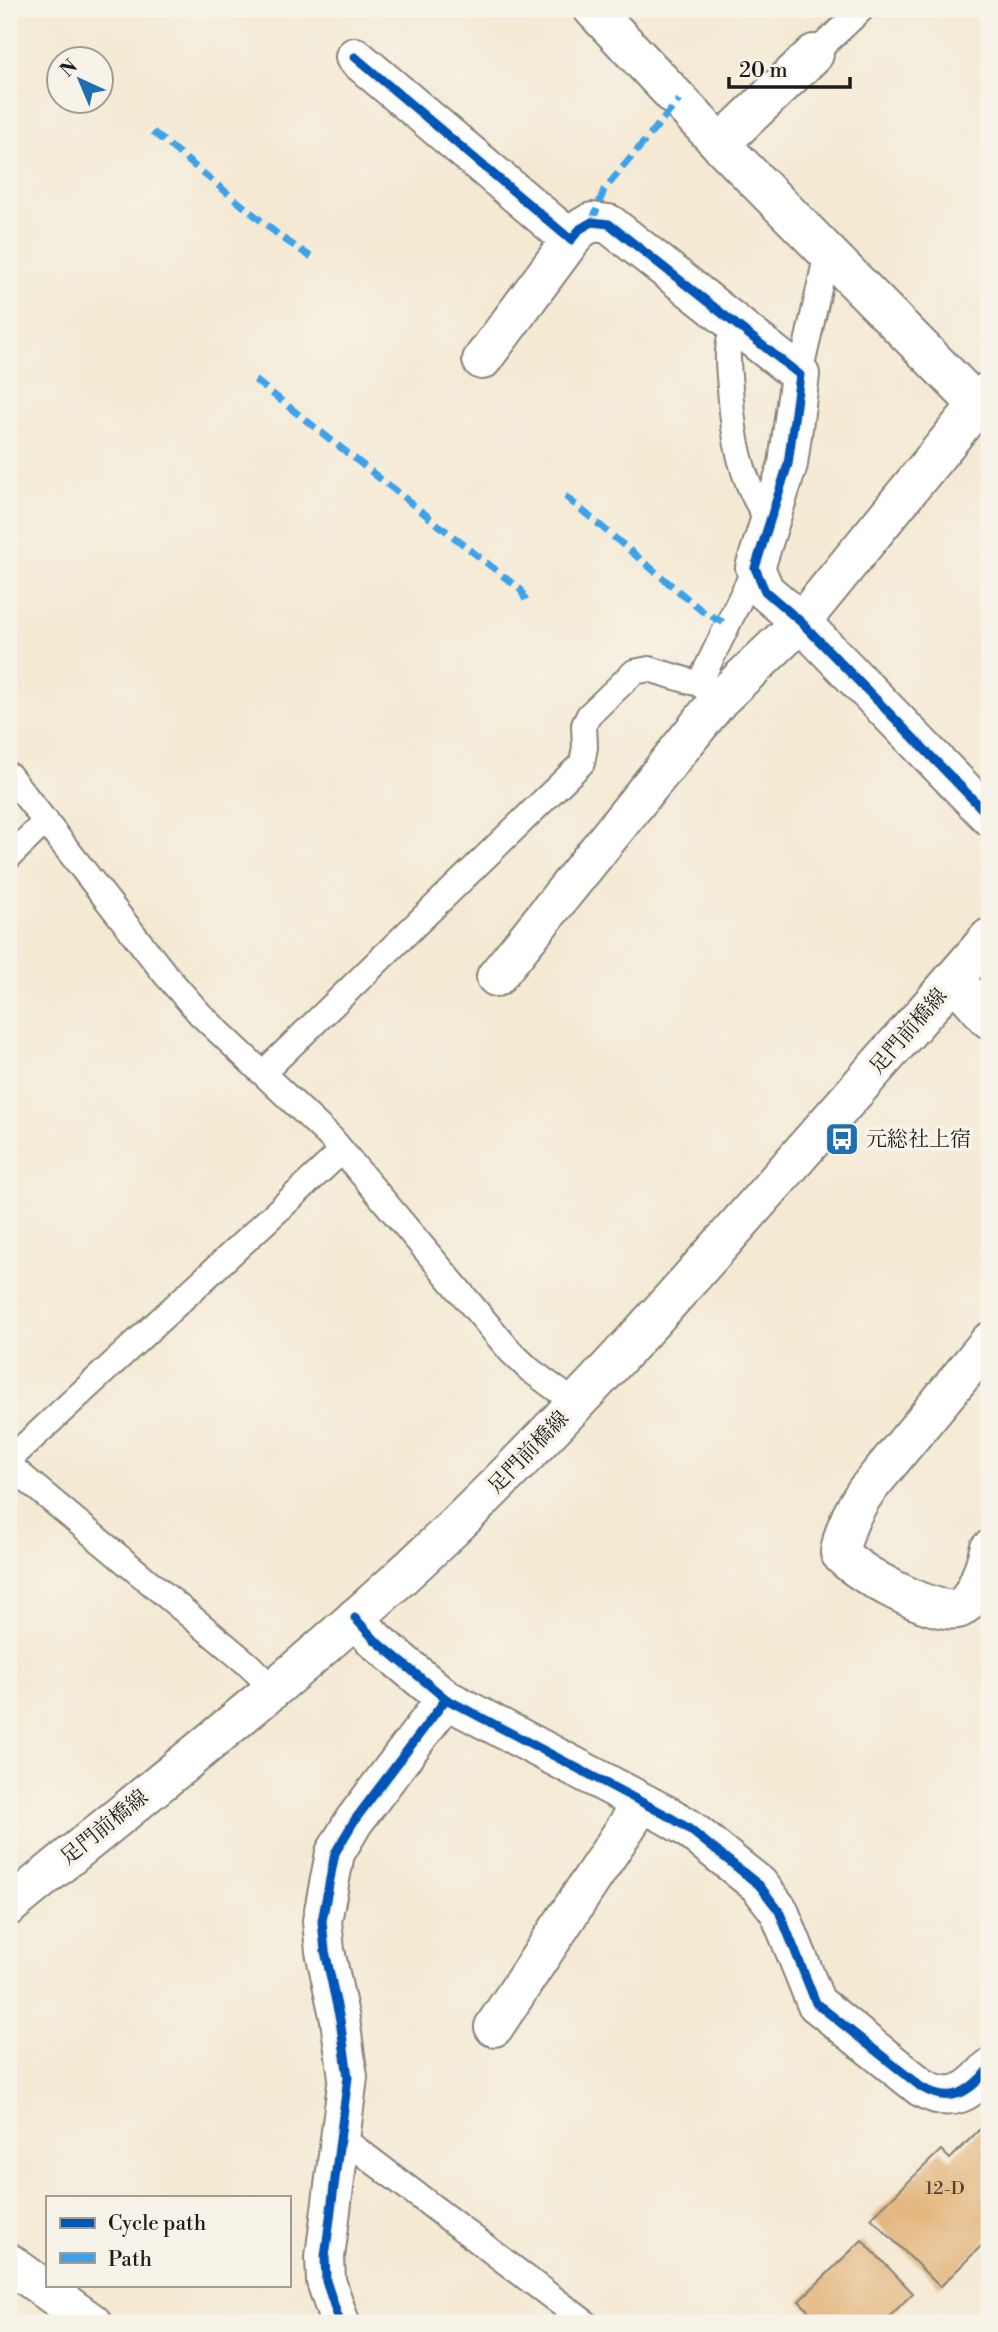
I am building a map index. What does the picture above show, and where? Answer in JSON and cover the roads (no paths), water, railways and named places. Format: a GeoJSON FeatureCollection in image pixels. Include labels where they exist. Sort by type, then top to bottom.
{"type":"FeatureCollection","features":[{"type":"Feature","properties":{"kind":"street"},"geometry":{"type":"LineString","coordinates":[[496,977],[709,692],[801,622],[984,398],[827,253],[593,9]]}},
{"type":"Feature","properties":{"kind":"street"},"geometry":{"type":"LineString","coordinates":[[720,144],[814,54]]}},
{"type":"Feature","properties":{"kind":"street"},"geometry":{"type":"LineString","coordinates":[[355,57],[571,240]]}},
{"type":"Feature","properties":{"kind":"street"},"geometry":{"type":"LineString","coordinates":[[482,360],[571,240],[580,229],[593,222],[609,224],[800,375],[788,464],[755,568],[765,591],[801,622],[989,816]]}},
{"type":"Feature","properties":{"kind":"street","name":"足門前橋線"},"geometry":{"type":"LineString","coordinates":[[9,1906],[273,1689],[450,1531],[575,1404],[718,1248],[989,938]]}},
{"type":"Feature","properties":{"kind":"street"},"geometry":{"type":"LineString","coordinates":[[954,979],[989,1019]]}},
{"type":"Feature","properties":{"kind":"street"},"geometry":{"type":"LineString","coordinates":[[983,1363],[866,1491],[854,1509],[842,1539],[840,1553],[845,1561],[860,1571],[929,1606],[945,1610],[958,1609],[967,1602],[978,1582],[989,1550]]}},
{"type":"Feature","properties":{"kind":"street"},"geometry":{"type":"LineString","coordinates":[[355,1618],[375,1640],[446,1699],[688,1828],[759,1885],[779,1911],[816,2003],[921,2087],[942,2095],[964,2093],[989,2069]]}},
{"type":"Feature","properties":{"kind":"street"},"geometry":{"type":"LineString","coordinates":[[340,2323],[326,2281],[325,2258],[348,2077],[340,2020],[325,1951],[323,1921],[335,1853],[354,1821],[446,1699]]}},
{"type":"Feature","properties":{"kind":"street"},"geometry":{"type":"LineString","coordinates":[[494,2027],[642,1803]]}},
{"type":"Feature","properties":{"kind":"street"},"geometry":{"type":"LineString","coordinates":[[9,2263],[92,2323]]}},
{"type":"Feature","properties":{"kind":"lane"},"geometry":{"type":"LineString","coordinates":[[814,54],[862,9]]}},
{"type":"Feature","properties":{"kind":"lane"},"geometry":{"type":"LineString","coordinates":[[800,375],[827,253]]}},
{"type":"Feature","properties":{"kind":"lane"},"geometry":{"type":"LineString","coordinates":[[734,324],[727,343],[737,453],[756,503],[769,522]]}},
{"type":"Feature","properties":{"kind":"lane"},"geometry":{"type":"LineString","coordinates":[[263,1073],[582,763],[584,725],[589,715],[634,673],[649,669],[709,692],[755,568]]}},
{"type":"Feature","properties":{"kind":"lane"},"geometry":{"type":"LineString","coordinates":[[9,775],[165,974],[200,1014],[342,1151],[511,1352],[575,1404]]}},
{"type":"Feature","properties":{"kind":"lane"},"geometry":{"type":"LineString","coordinates":[[9,857],[46,821]]}},
{"type":"Feature","properties":{"kind":"lane"},"geometry":{"type":"LineString","coordinates":[[9,1460],[342,1151]]}},
{"type":"Feature","properties":{"kind":"lane"},"geometry":{"type":"LineString","coordinates":[[9,1465],[249,1665],[273,1689]]}},
{"type":"Feature","properties":{"kind":"lane"},"geometry":{"type":"LineString","coordinates":[[341,2143],[354,2147],[586,2323]]}},
{"type":"Feature","properties":{"kind":"place","name":"元総社上宿"},"geometry":{"type":"Point","coordinates":[842,1139]}}]}
